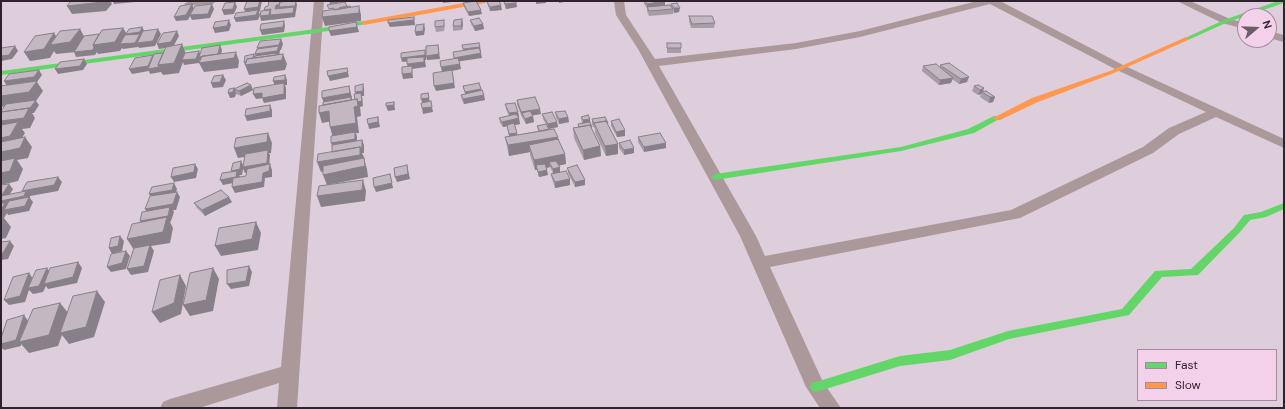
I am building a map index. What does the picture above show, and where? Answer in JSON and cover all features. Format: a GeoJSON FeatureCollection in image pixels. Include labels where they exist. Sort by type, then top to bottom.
{"type":"FeatureCollection","features":[{"type":"Feature","properties":{"kind":"street"},"geometry":{"type":"LineString","coordinates":[[189,4],[212,1]]}},
{"type":"Feature","properties":{"kind":"street"},"geometry":{"type":"LineString","coordinates":[[287,408],[318,1]]}},
{"type":"Feature","properties":{"kind":"street"},"geometry":{"type":"LineString","coordinates":[[1,73],[316,31],[485,1]]}},
{"type":"Feature","properties":{"kind":"street"},"geometry":{"type":"LineString","coordinates":[[619,1],[621,15],[652,64],[748,236],[816,387],[831,408]]}},
{"type":"Feature","properties":{"kind":"street"},"geometry":{"type":"LineString","coordinates":[[652,64],[796,46],[860,34],[989,1]]}},
{"type":"Feature","properties":{"kind":"street"},"geometry":{"type":"LineString","coordinates":[[993,1],[1121,68],[1284,144]]}},
{"type":"Feature","properties":{"kind":"street"},"geometry":{"type":"LineString","coordinates":[[1182,1],[1226,21],[1237,24]]}},
{"type":"Feature","properties":{"kind":"street"},"geometry":{"type":"LineString","coordinates":[[715,177],[901,149],[971,131],[1035,100],[1121,68],[1226,21],[1284,1]]}},
{"type":"Feature","properties":{"kind":"street"},"geometry":{"type":"LineString","coordinates":[[760,263],[1015,214],[1148,150],[1174,131],[1217,112]]}},
{"type":"Feature","properties":{"kind":"street"},"geometry":{"type":"LineString","coordinates":[[816,387],[900,361],[950,355],[1008,335],[1125,312],[1159,274],[1194,272],[1237,230],[1247,217],[1263,215],[1284,206]]}},
{"type":"Feature","properties":{"kind":"street"},"geometry":{"type":"LineString","coordinates":[[170,408],[290,372]]}},
{"type":"Feature","properties":{"kind":"building"},"geometry":{"type":"Polygon","coordinates":[[[71,1],[103,1],[67,6],[71,1]]]}},
{"type":"Feature","properties":{"kind":"building"},"geometry":{"type":"Polygon","coordinates":[[[247,1],[260,1],[258,7],[244,9],[247,1]]]}},
{"type":"Feature","properties":{"kind":"building"},"geometry":{"type":"Polygon","coordinates":[[[269,1],[280,1],[279,5],[276,5],[275,9],[294,7],[293,13],[270,15],[271,9],[264,10],[265,7],[268,6],[269,1]]]}},
{"type":"Feature","properties":{"kind":"building"},"geometry":{"type":"Polygon","coordinates":[[[296,1],[295,6],[279,7],[280,2],[296,1]]]}},
{"type":"Feature","properties":{"kind":"building"},"geometry":{"type":"Polygon","coordinates":[[[476,1],[481,10],[468,12],[463,3],[476,1]]]}},
{"type":"Feature","properties":{"kind":"building"},"geometry":{"type":"Polygon","coordinates":[[[499,1],[501,5],[490,7],[487,2],[499,1]]]}},
{"type":"Feature","properties":{"kind":"building"},"geometry":{"type":"Polygon","coordinates":[[[504,1],[516,1],[516,3],[505,4],[504,1]]]}},
{"type":"Feature","properties":{"kind":"building"},"geometry":{"type":"Polygon","coordinates":[[[645,1],[665,1],[647,4],[645,1]]]}},
{"type":"Feature","properties":{"kind":"building"},"geometry":{"type":"Polygon","coordinates":[[[235,2],[233,9],[222,10],[225,3],[235,2]]]}},
{"type":"Feature","properties":{"kind":"building"},"geometry":{"type":"Polygon","coordinates":[[[345,2],[347,6],[339,8],[351,7],[334,10],[334,8],[329,9],[327,5],[345,2]]]}},
{"type":"Feature","properties":{"kind":"building"},"geometry":{"type":"Polygon","coordinates":[[[677,3],[680,8],[674,8],[671,4],[677,3]]]}},
{"type":"Feature","properties":{"kind":"building"},"geometry":{"type":"Polygon","coordinates":[[[192,4],[186,15],[174,17],[180,6],[192,4]]]}},
{"type":"Feature","properties":{"kind":"building"},"geometry":{"type":"Polygon","coordinates":[[[212,4],[208,14],[190,15],[195,6],[212,4]]]}},
{"type":"Feature","properties":{"kind":"building"},"geometry":{"type":"Polygon","coordinates":[[[670,5],[673,9],[649,11],[647,7],[670,5]]]}},
{"type":"Feature","properties":{"kind":"building"},"geometry":{"type":"Polygon","coordinates":[[[359,6],[359,13],[322,17],[323,11],[359,6]]]}},
{"type":"Feature","properties":{"kind":"building"},"geometry":{"type":"Polygon","coordinates":[[[258,10],[256,15],[234,18],[236,13],[258,10]]]}},
{"type":"Feature","properties":{"kind":"building"},"geometry":{"type":"Polygon","coordinates":[[[270,10],[269,15],[260,16],[261,11],[270,10]]]}},
{"type":"Feature","properties":{"kind":"building"},"geometry":{"type":"Polygon","coordinates":[[[689,16],[712,16],[715,23],[692,24],[689,16]]]}},
{"type":"Feature","properties":{"kind":"building"},"geometry":{"type":"Polygon","coordinates":[[[414,17],[414,20],[388,23],[388,20],[414,17]]]}},
{"type":"Feature","properties":{"kind":"building"},"geometry":{"type":"Polygon","coordinates":[[[479,18],[483,24],[474,26],[470,20],[479,18]]]}},
{"type":"Feature","properties":{"kind":"building"},"geometry":{"type":"Polygon","coordinates":[[[462,19],[461,26],[453,26],[454,20],[462,19]]]}},
{"type":"Feature","properties":{"kind":"building"},"geometry":{"type":"Polygon","coordinates":[[[229,20],[227,26],[213,28],[215,22],[229,20]]]}},
{"type":"Feature","properties":{"kind":"building"},"geometry":{"type":"Polygon","coordinates":[[[444,20],[444,26],[435,27],[435,21],[444,20]]]}},
{"type":"Feature","properties":{"kind":"building"},"geometry":{"type":"Polygon","coordinates":[[[284,21],[283,27],[260,30],[261,24],[284,21]]]}},
{"type":"Feature","properties":{"kind":"building"},"geometry":{"type":"Polygon","coordinates":[[[356,22],[357,27],[329,31],[329,27],[356,22]]]}},
{"type":"Feature","properties":{"kind":"building"},"geometry":{"type":"Polygon","coordinates":[[[424,24],[423,31],[415,32],[416,25],[424,24]]]}},
{"type":"Feature","properties":{"kind":"building"},"geometry":{"type":"Polygon","coordinates":[[[142,27],[140,32],[126,34],[129,29],[142,27]]]}},
{"type":"Feature","properties":{"kind":"building"},"geometry":{"type":"Polygon","coordinates":[[[123,28],[115,42],[93,45],[102,30],[123,28]]]}},
{"type":"Feature","properties":{"kind":"building"},"geometry":{"type":"Polygon","coordinates":[[[80,29],[70,42],[50,45],[60,31],[80,29]]]}},
{"type":"Feature","properties":{"kind":"building"},"geometry":{"type":"Polygon","coordinates":[[[158,29],[153,41],[137,43],[143,31],[158,29]]]}},
{"type":"Feature","properties":{"kind":"building"},"geometry":{"type":"Polygon","coordinates":[[[177,31],[171,42],[157,44],[163,33],[177,31]]]}},
{"type":"Feature","properties":{"kind":"building"},"geometry":{"type":"Polygon","coordinates":[[[54,33],[44,49],[24,52],[35,36],[54,33]]]}},
{"type":"Feature","properties":{"kind":"building"},"geometry":{"type":"Polygon","coordinates":[[[99,34],[93,45],[93,50],[74,52],[84,36],[99,34]]]}},
{"type":"Feature","properties":{"kind":"building"},"geometry":{"type":"Polygon","coordinates":[[[140,34],[135,43],[120,44],[125,35],[140,34]]]}},
{"type":"Feature","properties":{"kind":"building"},"geometry":{"type":"Polygon","coordinates":[[[281,39],[279,45],[257,48],[260,41],[281,39]]]}},
{"type":"Feature","properties":{"kind":"building"},"geometry":{"type":"Polygon","coordinates":[[[479,43],[480,47],[463,49],[462,45],[479,43]]]}},
{"type":"Feature","properties":{"kind":"building"},"geometry":{"type":"Polygon","coordinates":[[[667,43],[681,43],[681,48],[667,48],[667,43]]]}},
{"type":"Feature","properties":{"kind":"building"},"geometry":{"type":"Polygon","coordinates":[[[182,44],[174,63],[158,65],[166,47],[182,44]]]}},
{"type":"Feature","properties":{"kind":"building"},"geometry":{"type":"Polygon","coordinates":[[[220,45],[218,54],[199,57],[202,48],[220,45]]]}},
{"type":"Feature","properties":{"kind":"building"},"geometry":{"type":"Polygon","coordinates":[[[438,45],[439,54],[426,56],[426,46],[438,45]]]}},
{"type":"Feature","properties":{"kind":"building"},"geometry":{"type":"Polygon","coordinates":[[[15,46],[9,55],[1,56],[1,48],[15,46]]]}},
{"type":"Feature","properties":{"kind":"building"},"geometry":{"type":"Polygon","coordinates":[[[279,46],[277,51],[255,54],[257,49],[279,46]]]}},
{"type":"Feature","properties":{"kind":"building"},"geometry":{"type":"Polygon","coordinates":[[[479,48],[481,53],[454,58],[453,52],[479,48]]]}},
{"type":"Feature","properties":{"kind":"building"},"geometry":{"type":"Polygon","coordinates":[[[425,50],[425,55],[401,58],[401,53],[425,50]]]}},
{"type":"Feature","properties":{"kind":"building"},"geometry":{"type":"Polygon","coordinates":[[[199,51],[196,59],[182,60],[185,53],[199,51]]]}},
{"type":"Feature","properties":{"kind":"building"},"geometry":{"type":"Polygon","coordinates":[[[236,52],[234,58],[199,63],[202,56],[236,52]]]}},
{"type":"Feature","properties":{"kind":"building"},"geometry":{"type":"Polygon","coordinates":[[[163,53],[158,65],[159,67],[148,69],[154,54],[163,53]]]}},
{"type":"Feature","properties":{"kind":"building"},"geometry":{"type":"Polygon","coordinates":[[[276,53],[276,55],[255,58],[255,56],[276,53]]]}},
{"type":"Feature","properties":{"kind":"building"},"geometry":{"type":"Polygon","coordinates":[[[254,54],[253,58],[247,59],[246,62],[244,62],[245,56],[254,54]]]}},
{"type":"Feature","properties":{"kind":"building"},"geometry":{"type":"Polygon","coordinates":[[[283,54],[282,60],[245,65],[247,59],[283,54]]]}},
{"type":"Feature","properties":{"kind":"building"},"geometry":{"type":"Polygon","coordinates":[[[153,55],[148,66],[129,69],[135,58],[153,55]]]}},
{"type":"Feature","properties":{"kind":"building"},"geometry":{"type":"Polygon","coordinates":[[[424,57],[424,62],[407,64],[407,58],[424,57]]]}},
{"type":"Feature","properties":{"kind":"building"},"geometry":{"type":"Polygon","coordinates":[[[458,58],[460,64],[441,67],[440,61],[458,58]]]}},
{"type":"Feature","properties":{"kind":"building"},"geometry":{"type":"Polygon","coordinates":[[[84,59],[80,66],[55,69],[60,62],[84,59]]]}},
{"type":"Feature","properties":{"kind":"building"},"geometry":{"type":"Polygon","coordinates":[[[949,63],[969,77],[961,79],[940,65],[949,63]]]}},
{"type":"Feature","properties":{"kind":"building"},"geometry":{"type":"Polygon","coordinates":[[[936,64],[953,78],[940,80],[923,66],[936,64]]]}},
{"type":"Feature","properties":{"kind":"building"},"geometry":{"type":"Polygon","coordinates":[[[412,66],[412,73],[402,74],[402,67],[412,66]]]}},
{"type":"Feature","properties":{"kind":"building"},"geometry":{"type":"Polygon","coordinates":[[[347,68],[348,72],[328,76],[327,71],[347,68]]]}},
{"type":"Feature","properties":{"kind":"building"},"geometry":{"type":"Polygon","coordinates":[[[39,70],[34,77],[4,81],[9,74],[39,70]]]}},
{"type":"Feature","properties":{"kind":"building"},"geometry":{"type":"Polygon","coordinates":[[[452,70],[454,83],[434,86],[433,73],[452,70]]]}},
{"type":"Feature","properties":{"kind":"building"},"geometry":{"type":"Polygon","coordinates":[[[223,75],[220,82],[211,83],[214,76],[223,75]]]}},
{"type":"Feature","properties":{"kind":"building"},"geometry":{"type":"Polygon","coordinates":[[[285,75],[285,80],[273,81],[274,77],[285,75]]]}},
{"type":"Feature","properties":{"kind":"building"},"geometry":{"type":"Polygon","coordinates":[[[37,81],[29,92],[1,96],[1,86],[37,81]]]}},
{"type":"Feature","properties":{"kind":"building"},"geometry":{"type":"Polygon","coordinates":[[[247,83],[251,85],[239,91],[234,89],[247,83]]]}},
{"type":"Feature","properties":{"kind":"building"},"geometry":{"type":"Polygon","coordinates":[[[284,83],[284,94],[262,98],[262,93],[253,94],[254,88],[284,83]]]}},
{"type":"Feature","properties":{"kind":"building"},"geometry":{"type":"Polygon","coordinates":[[[479,83],[481,89],[465,92],[463,86],[479,83]]]}},
{"type":"Feature","properties":{"kind":"building"},"geometry":{"type":"Polygon","coordinates":[[[363,84],[363,91],[355,92],[355,86],[363,84]]]}},
{"type":"Feature","properties":{"kind":"building"},"geometry":{"type":"Polygon","coordinates":[[[978,85],[984,88],[980,90],[974,86],[978,85]]]}},
{"type":"Feature","properties":{"kind":"building"},"geometry":{"type":"Polygon","coordinates":[[[349,86],[350,93],[322,98],[322,91],[349,86]]]}},
{"type":"Feature","properties":{"kind":"building"},"geometry":{"type":"Polygon","coordinates":[[[234,88],[233,92],[228,93],[229,89],[234,88]]]}},
{"type":"Feature","properties":{"kind":"building"},"geometry":{"type":"Polygon","coordinates":[[[482,90],[484,95],[463,99],[461,95],[482,90]]]}},
{"type":"Feature","properties":{"kind":"building"},"geometry":{"type":"Polygon","coordinates":[[[986,91],[995,97],[990,97],[982,92],[986,91]]]}},
{"type":"Feature","properties":{"kind":"building"},"geometry":{"type":"Polygon","coordinates":[[[361,93],[362,101],[358,102],[357,99],[355,100],[354,94],[361,93]]]}},
{"type":"Feature","properties":{"kind":"building"},"geometry":{"type":"Polygon","coordinates":[[[428,93],[429,98],[421,99],[421,94],[428,93]]]}},
{"type":"Feature","properties":{"kind":"building"},"geometry":{"type":"Polygon","coordinates":[[[351,97],[351,100],[323,105],[323,102],[351,97]]]}},
{"type":"Feature","properties":{"kind":"building"},"geometry":{"type":"Polygon","coordinates":[[[535,97],[540,109],[521,112],[517,100],[535,97]]]}},
{"type":"Feature","properties":{"kind":"building"},"geometry":{"type":"Polygon","coordinates":[[[357,99],[358,106],[354,107],[356,123],[330,127],[329,111],[319,113],[319,106],[357,99]]]}},
{"type":"Feature","properties":{"kind":"building"},"geometry":{"type":"Polygon","coordinates":[[[36,100],[30,108],[1,112],[6,104],[36,100]]]}},
{"type":"Feature","properties":{"kind":"building"},"geometry":{"type":"Polygon","coordinates":[[[431,101],[432,107],[422,108],[421,103],[431,101]]]}},
{"type":"Feature","properties":{"kind":"building"},"geometry":{"type":"Polygon","coordinates":[[[394,102],[394,105],[386,106],[386,103],[394,102]]]}},
{"type":"Feature","properties":{"kind":"building"},"geometry":{"type":"Polygon","coordinates":[[[515,103],[518,112],[509,113],[505,104],[515,103]]]}},
{"type":"Feature","properties":{"kind":"building"},"geometry":{"type":"Polygon","coordinates":[[[270,105],[270,111],[245,116],[246,109],[270,105]]]}},
{"type":"Feature","properties":{"kind":"building"},"geometry":{"type":"Polygon","coordinates":[[[29,108],[24,118],[1,121],[1,112],[29,108]]]}},
{"type":"Feature","properties":{"kind":"building"},"geometry":{"type":"Polygon","coordinates":[[[530,111],[533,116],[525,119],[522,113],[530,111]]]}},
{"type":"Feature","properties":{"kind":"building"},"geometry":{"type":"Polygon","coordinates":[[[565,111],[568,117],[559,119],[555,112],[565,111]]]}},
{"type":"Feature","properties":{"kind":"building"},"geometry":{"type":"Polygon","coordinates":[[[552,112],[557,122],[548,124],[542,114],[552,112]]]}},
{"type":"Feature","properties":{"kind":"building"},"geometry":{"type":"Polygon","coordinates":[[[516,114],[519,118],[502,122],[499,118],[516,114]]]}},
{"type":"Feature","properties":{"kind":"building"},"geometry":{"type":"Polygon","coordinates":[[[588,115],[590,119],[583,120],[581,117],[588,115]]]}},
{"type":"Feature","properties":{"kind":"building"},"geometry":{"type":"Polygon","coordinates":[[[378,117],[378,122],[368,124],[367,119],[378,117]]]}},
{"type":"Feature","properties":{"kind":"building"},"geometry":{"type":"Polygon","coordinates":[[[605,117],[608,123],[606,121],[594,124],[592,119],[605,117]]]}},
{"type":"Feature","properties":{"kind":"building"},"geometry":{"type":"Polygon","coordinates":[[[619,119],[625,130],[616,132],[611,121],[619,119]]]}},
{"type":"Feature","properties":{"kind":"building"},"geometry":{"type":"Polygon","coordinates":[[[606,121],[618,144],[605,146],[594,123],[606,121]]]}},
{"type":"Feature","properties":{"kind":"building"},"geometry":{"type":"Polygon","coordinates":[[[18,122],[10,136],[1,138],[1,125],[18,122]]]}},
{"type":"Feature","properties":{"kind":"building"},"geometry":{"type":"Polygon","coordinates":[[[590,122],[592,127],[590,125],[579,127],[578,124],[590,122]]]}},
{"type":"Feature","properties":{"kind":"building"},"geometry":{"type":"Polygon","coordinates":[[[514,123],[517,133],[509,134],[507,125],[514,123]]]}},
{"type":"Feature","properties":{"kind":"building"},"geometry":{"type":"Polygon","coordinates":[[[546,124],[549,129],[540,131],[537,126],[546,124]]]}},
{"type":"Feature","properties":{"kind":"building"},"geometry":{"type":"Polygon","coordinates":[[[590,125],[600,146],[583,150],[573,128],[590,125]]]}},
{"type":"Feature","properties":{"kind":"building"},"geometry":{"type":"Polygon","coordinates":[[[554,129],[558,137],[508,145],[505,137],[554,129]]]}},
{"type":"Feature","properties":{"kind":"building"},"geometry":{"type":"Polygon","coordinates":[[[355,132],[355,139],[331,143],[331,136],[355,132]]]}},
{"type":"Feature","properties":{"kind":"building"},"geometry":{"type":"Polygon","coordinates":[[[268,133],[267,142],[234,148],[236,138],[268,133]]]}},
{"type":"Feature","properties":{"kind":"building"},"geometry":{"type":"Polygon","coordinates":[[[660,133],[666,143],[644,147],[638,137],[660,133]]]}},
{"type":"Feature","properties":{"kind":"building"},"geometry":{"type":"Polygon","coordinates":[[[25,137],[20,148],[1,152],[1,142],[25,137]]]}},
{"type":"Feature","properties":{"kind":"building"},"geometry":{"type":"Polygon","coordinates":[[[558,139],[565,154],[534,160],[529,145],[558,139]]]}},
{"type":"Feature","properties":{"kind":"building"},"geometry":{"type":"Polygon","coordinates":[[[362,140],[362,148],[360,147],[332,152],[332,145],[362,140]]]}},
{"type":"Feature","properties":{"kind":"building"},"geometry":{"type":"Polygon","coordinates":[[[630,140],[634,148],[624,150],[619,143],[630,140]]]}},
{"type":"Feature","properties":{"kind":"building"},"geometry":{"type":"Polygon","coordinates":[[[360,147],[360,155],[317,162],[318,154],[360,147]]]}},
{"type":"Feature","properties":{"kind":"building"},"geometry":{"type":"Polygon","coordinates":[[[268,150],[267,163],[243,167],[245,154],[268,150]]]}},
{"type":"Feature","properties":{"kind":"building"},"geometry":{"type":"Polygon","coordinates":[[[15,158],[10,171],[1,173],[1,161],[15,158]]]}},
{"type":"Feature","properties":{"kind":"building"},"geometry":{"type":"Polygon","coordinates":[[[364,158],[365,166],[323,175],[323,166],[364,158]]]}},
{"type":"Feature","properties":{"kind":"building"},"geometry":{"type":"Polygon","coordinates":[[[241,161],[240,169],[231,171],[233,163],[241,161]]]}},
{"type":"Feature","properties":{"kind":"building"},"geometry":{"type":"Polygon","coordinates":[[[556,161],[560,167],[553,169],[549,162],[556,161]]]}},
{"type":"Feature","properties":{"kind":"building"},"geometry":{"type":"Polygon","coordinates":[[[195,164],[194,172],[171,177],[173,168],[195,164]]]}},
{"type":"Feature","properties":{"kind":"building"},"geometry":{"type":"Polygon","coordinates":[[[270,164],[269,171],[263,173],[262,182],[232,187],[233,178],[246,176],[247,169],[270,164]]]}},
{"type":"Feature","properties":{"kind":"building"},"geometry":{"type":"Polygon","coordinates":[[[545,164],[547,170],[538,172],[536,165],[545,164]]]}},
{"type":"Feature","properties":{"kind":"building"},"geometry":{"type":"Polygon","coordinates":[[[407,165],[408,174],[395,177],[394,168],[407,165]]]}},
{"type":"Feature","properties":{"kind":"building"},"geometry":{"type":"Polygon","coordinates":[[[577,165],[585,180],[575,182],[567,168],[577,165]]]}},
{"type":"Feature","properties":{"kind":"building"},"geometry":{"type":"Polygon","coordinates":[[[237,171],[236,177],[220,180],[222,173],[237,171]]]}},
{"type":"Feature","properties":{"kind":"building"},"geometry":{"type":"Polygon","coordinates":[[[566,171],[570,179],[555,182],[551,174],[566,171]]]}},
{"type":"Feature","properties":{"kind":"building"},"geometry":{"type":"Polygon","coordinates":[[[390,174],[392,183],[374,187],[373,178],[390,174]]]}},
{"type":"Feature","properties":{"kind":"building"},"geometry":{"type":"Polygon","coordinates":[[[58,177],[54,185],[22,191],[27,182],[58,177]]]}},
{"type":"Feature","properties":{"kind":"building"},"geometry":{"type":"Polygon","coordinates":[[[363,180],[362,190],[317,196],[319,186],[363,180]]]}},
{"type":"Feature","properties":{"kind":"building"},"geometry":{"type":"Polygon","coordinates":[[[174,183],[172,190],[149,194],[152,187],[174,183]]]}},
{"type":"Feature","properties":{"kind":"building"},"geometry":{"type":"Polygon","coordinates":[[[9,184],[2,195],[1,195],[1,185],[9,184]]]}},
{"type":"Feature","properties":{"kind":"building"},"geometry":{"type":"Polygon","coordinates":[[[221,190],[229,197],[202,210],[194,203],[221,190]]]}},
{"type":"Feature","properties":{"kind":"building"},"geometry":{"type":"Polygon","coordinates":[[[26,191],[24,196],[1,201],[1,196],[26,191]]]}},
{"type":"Feature","properties":{"kind":"building"},"geometry":{"type":"Polygon","coordinates":[[[177,192],[173,204],[145,209],[150,196],[177,192]]]}},
{"type":"Feature","properties":{"kind":"building"},"geometry":{"type":"Polygon","coordinates":[[[29,197],[25,206],[4,210],[9,201],[29,197]]]}},
{"type":"Feature","properties":{"kind":"building"},"geometry":{"type":"Polygon","coordinates":[[[1,203],[5,203],[1,210],[1,203]]]}},
{"type":"Feature","properties":{"kind":"building"},"geometry":{"type":"Polygon","coordinates":[[[170,207],[168,216],[140,221],[142,212],[170,207]]]}},
{"type":"Feature","properties":{"kind":"building"},"geometry":{"type":"Polygon","coordinates":[[[167,217],[163,232],[127,239],[132,224],[167,217]]]}},
{"type":"Feature","properties":{"kind":"building"},"geometry":{"type":"Polygon","coordinates":[[[256,222],[252,239],[215,246],[219,228],[256,222]]]}},
{"type":"Feature","properties":{"kind":"building"},"geometry":{"type":"Polygon","coordinates":[[[120,236],[118,246],[109,248],[111,238],[120,236]]]}},
{"type":"Feature","properties":{"kind":"building"},"geometry":{"type":"Polygon","coordinates":[[[10,241],[3,253],[1,254],[1,242],[10,241]]]}},
{"type":"Feature","properties":{"kind":"building"},"geometry":{"type":"Polygon","coordinates":[[[150,245],[144,266],[127,269],[134,248],[150,245]]]}},
{"type":"Feature","properties":{"kind":"building"},"geometry":{"type":"Polygon","coordinates":[[[126,251],[122,263],[107,267],[111,254],[126,251]]]}},
{"type":"Feature","properties":{"kind":"building"},"geometry":{"type":"Polygon","coordinates":[[[78,262],[73,277],[44,284],[50,268],[78,262]]]}},
{"type":"Feature","properties":{"kind":"building"},"geometry":{"type":"Polygon","coordinates":[[[249,266],[246,281],[227,284],[227,270],[249,266]]]}},
{"type":"Feature","properties":{"kind":"building"},"geometry":{"type":"Polygon","coordinates":[[[47,268],[39,286],[28,288],[36,270],[47,268]]]}},
{"type":"Feature","properties":{"kind":"building"},"geometry":{"type":"Polygon","coordinates":[[[213,268],[206,300],[183,305],[190,273],[213,268]]]}},
{"type":"Feature","properties":{"kind":"building"},"geometry":{"type":"Polygon","coordinates":[[[29,273],[20,296],[4,300],[13,277],[29,273]]]}},
{"type":"Feature","properties":{"kind":"building"},"geometry":{"type":"Polygon","coordinates":[[[180,275],[174,303],[152,312],[160,280],[180,275]]]}},
{"type":"Feature","properties":{"kind":"building"},"geometry":{"type":"Polygon","coordinates":[[[97,291],[86,327],[60,333],[73,296],[97,291]]]}},
{"type":"Feature","properties":{"kind":"building"},"geometry":{"type":"Polygon","coordinates":[[[60,303],[49,335],[19,342],[33,309],[60,303]]]}},
{"type":"Feature","properties":{"kind":"building"},"geometry":{"type":"Polygon","coordinates":[[[24,315],[16,340],[1,344],[1,338],[7,320],[24,315]]]}},
{"type":"Feature","properties":{"kind":"traffic: fast"},"geometry":{"type":"LineString","coordinates":[[1186,39],[1226,21],[1284,1]]}},
{"type":"Feature","properties":{"kind":"traffic: fast"},"geometry":{"type":"LineString","coordinates":[[1,73],[316,31],[364,23]]}},
{"type":"Feature","properties":{"kind":"traffic: fast"},"geometry":{"type":"LineString","coordinates":[[715,177],[901,149],[971,131],[997,118]]}},
{"type":"Feature","properties":{"kind":"traffic: fast"},"geometry":{"type":"LineString","coordinates":[[816,387],[900,361],[950,355],[1008,335],[1125,312],[1159,274],[1194,272],[1237,230],[1247,217],[1263,215],[1284,206]]}},
{"type":"Feature","properties":{"kind":"traffic: slow"},"geometry":{"type":"LineString","coordinates":[[364,23],[485,1]]}},
{"type":"Feature","properties":{"kind":"traffic: slow"},"geometry":{"type":"LineString","coordinates":[[997,118],[1035,100],[1112,72],[1186,39]]}}]}
